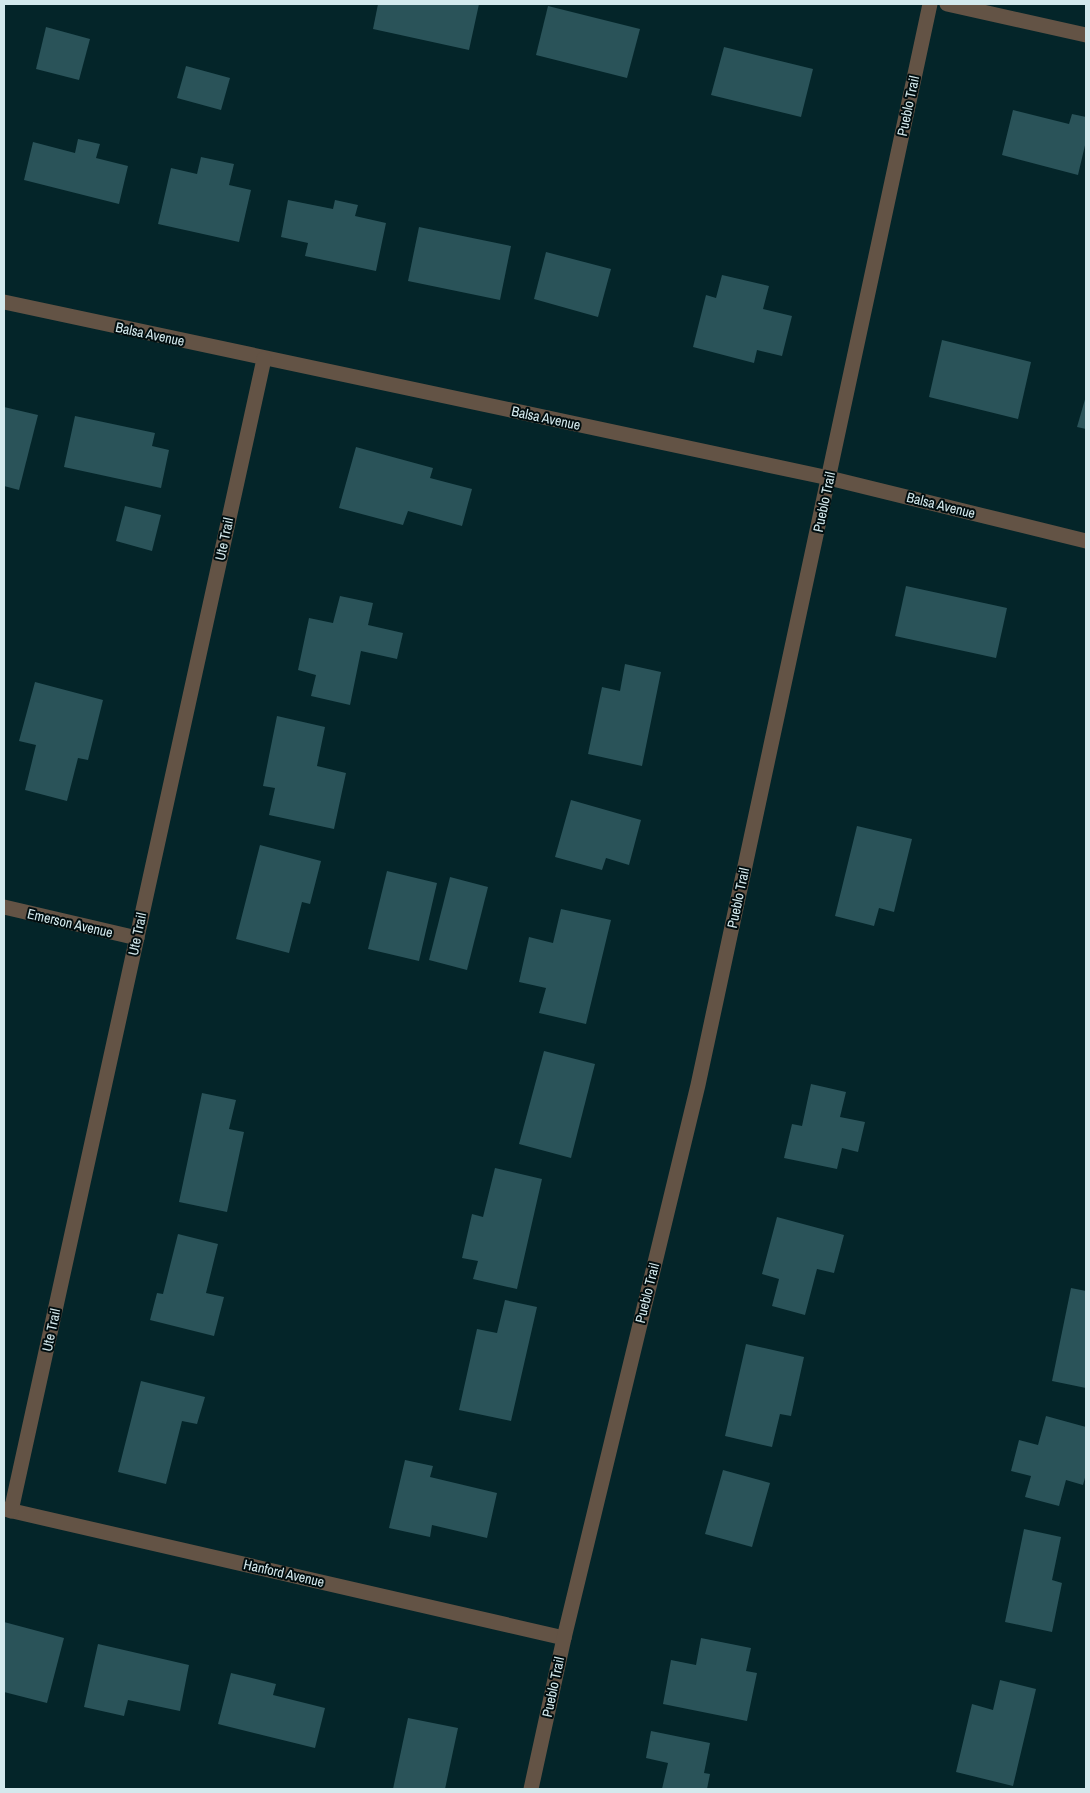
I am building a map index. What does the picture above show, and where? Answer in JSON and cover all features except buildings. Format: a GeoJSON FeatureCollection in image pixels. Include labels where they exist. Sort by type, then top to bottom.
{"type":"FeatureCollection","features":[{"type":"Feature","properties":{"kind":"street","name":"Pueblo Trail"},"geometry":{"type":"LineString","coordinates":[[531,1789],[564,1638],[698,1084],[930,4]]}},
{"type":"Feature","properties":{"kind":"street"},"geometry":{"type":"LineString","coordinates":[[947,4],[1086,35]]}},
{"type":"Feature","properties":{"kind":"street","name":"Balsa Avenue"},"geometry":{"type":"LineString","coordinates":[[4,302],[829,478],[1086,541]]}},
{"type":"Feature","properties":{"kind":"street","name":"Ute Trail"},"geometry":{"type":"LineString","coordinates":[[8,1510],[137,938],[264,359]]}},
{"type":"Feature","properties":{"kind":"street","name":"Emerson Avenue"},"geometry":{"type":"LineString","coordinates":[[4,907],[137,938]]}},
{"type":"Feature","properties":{"kind":"street","name":"Hanford Avenue"},"geometry":{"type":"LineString","coordinates":[[8,1510],[564,1638]]}}]}
